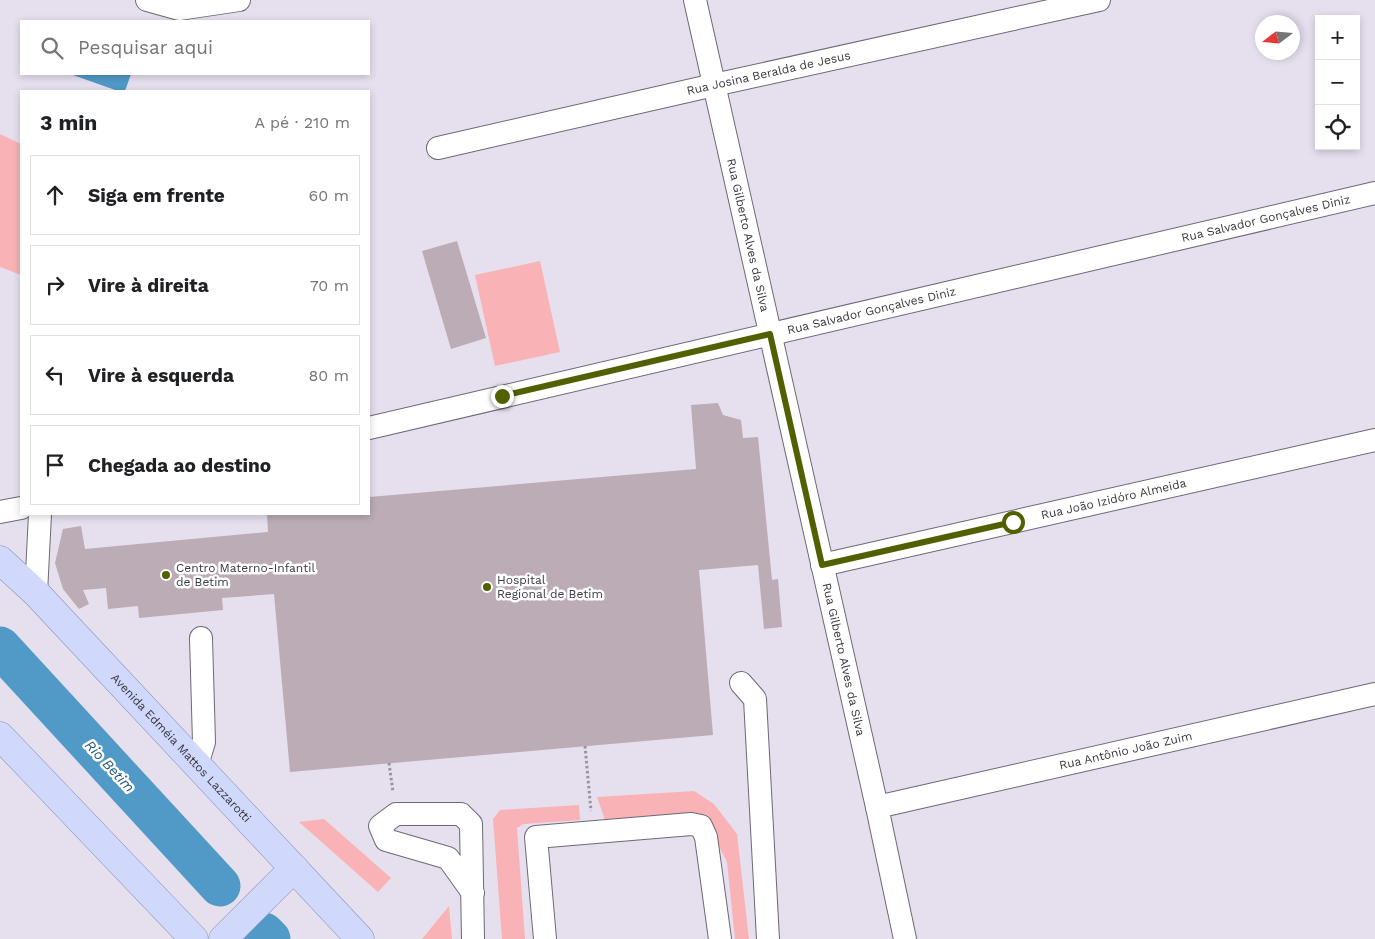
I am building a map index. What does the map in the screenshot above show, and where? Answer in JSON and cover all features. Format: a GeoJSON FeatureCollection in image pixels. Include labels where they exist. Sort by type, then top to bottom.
{"type":"FeatureCollection","features":[{"type":"Feature","properties":{"kind":"main road","name":"Avenida Edméia Mattos Lazzarotti"},"geometry":{"type":"LineString","coordinates":[[0,560],[36,594],[197,765],[286,875],[360,939]]}},
{"type":"Feature","properties":{"kind":"main road"},"geometry":{"type":"LineString","coordinates":[[0,736],[194,939]]}},
{"type":"Feature","properties":{"kind":"main road"},"geometry":{"type":"LineString","coordinates":[[223,939],[286,875]]}},
{"type":"Feature","properties":{"kind":"street"},"geometry":{"type":"LineString","coordinates":[[147,0],[179,9],[239,0]]}},
{"type":"Feature","properties":{"kind":"street","name":"Rua Gilberto Alves da Silva"},"geometry":{"type":"LineString","coordinates":[[695,0],[905,939]]}},
{"type":"Feature","properties":{"kind":"street","name":"Rua Josina Beralda de Jesus"},"geometry":{"type":"LineString","coordinates":[[438,148],[1099,0]]}},
{"type":"Feature","properties":{"kind":"street","name":"Rua Salvador Gonçalves Diniz"},"geometry":{"type":"LineString","coordinates":[[370,428],[1375,193]]}},
{"type":"Feature","properties":{"kind":"street","name":"Rua João Izidóro Almeida"},"geometry":{"type":"LineString","coordinates":[[822,565],[1375,440]]}},
{"type":"Feature","properties":{"kind":"street"},"geometry":{"type":"LineString","coordinates":[[0,512],[20,508]]}},
{"type":"Feature","properties":{"kind":"street"},"geometry":{"type":"LineString","coordinates":[[36,594],[40,515]]}},
{"type":"Feature","properties":{"kind":"street"},"geometry":{"type":"LineString","coordinates":[[197,765],[204,742],[202,638]]}},
{"type":"Feature","properties":{"kind":"street"},"geometry":{"type":"LineString","coordinates":[[741,683],[755,699],[768,939]]}},
{"type":"Feature","properties":{"kind":"street","name":"Rua Antônio João Zuim"},"geometry":{"type":"LineString","coordinates":[[877,807],[1375,694]]}},
{"type":"Feature","properties":{"kind":"street"},"geometry":{"type":"LineString","coordinates":[[473,893],[448,858],[386,840],[380,826],[396,814],[461,814],[471,824],[473,893],[473,939]]}},
{"type":"Feature","properties":{"kind":"street"},"geometry":{"type":"LineString","coordinates":[[544,939],[536,837],[691,824],[702,826],[706,837],[720,939]]}},
{"type":"Feature","properties":{"kind":"path"},"geometry":{"type":"LineString","coordinates":[[585,746],[593,832]]}},
{"type":"Feature","properties":{"kind":"path"},"geometry":{"type":"LineString","coordinates":[[389,763],[396,814]]}},
{"type":"Feature","properties":{"kind":"shaded area"},"geometry":{"type":"Polygon","coordinates":[[[0,134],[20,144],[20,275],[0,267],[0,134]]]}},
{"type":"Feature","properties":{"kind":"shaded area"},"geometry":{"type":"Polygon","coordinates":[[[540,261],[560,352],[495,366],[475,275],[540,261]]]}},
{"type":"Feature","properties":{"kind":"shaded area"},"geometry":{"type":"Polygon","coordinates":[[[694,791],[714,804],[737,834],[749,939],[735,939],[727,862],[707,823],[692,814],[605,820],[597,797],[694,791]]]}},
{"type":"Feature","properties":{"kind":"shaded area"},"geometry":{"type":"Polygon","coordinates":[[[579,805],[580,820],[524,824],[517,828],[525,939],[502,939],[493,819],[500,810],[579,805]]]}},
{"type":"Feature","properties":{"kind":"shaded area"},"geometry":{"type":"Polygon","coordinates":[[[324,819],[391,878],[378,892],[299,822],[324,819]]]}},
{"type":"Feature","properties":{"kind":"shaded area"},"geometry":{"type":"Polygon","coordinates":[[[449,906],[452,939],[422,939],[449,906]]]}},
{"type":"Feature","properties":{"kind":"water"},"geometry":{"type":"Polygon","coordinates":[[[73,75],[131,75],[125,90],[115,90],[73,75]]]}},
{"type":"Feature","properties":{"kind":"building"},"geometry":{"type":"Polygon","coordinates":[[[457,241],[486,338],[451,349],[422,251],[457,241]]]}},
{"type":"Feature","properties":{"kind":"building","name":"Hospital Regional de Betim"},"geometry":{"type":"Polygon","coordinates":[[[718,403],[723,415],[741,420],[743,438],[758,437],[772,580],[778,579],[782,627],[764,629],[758,565],[699,570],[713,735],[290,772],[274,594],[222,598],[223,610],[139,618],[138,606],[108,609],[106,588],[83,590],[89,604],[79,609],[63,589],[55,563],[63,529],[81,526],[85,549],[268,532],[267,515],[370,515],[370,497],[696,469],[691,405],[718,403]]]}},
{"type":"Feature","properties":{"kind":"waterway","name":"Rio Betim"},"geometry":{"type":"LineString","coordinates":[[0,647],[220,886]]}},
{"type":"Feature","properties":{"kind":"waterway","name":"Rio Betim"},"geometry":{"type":"LineString","coordinates":[[264,933],[270,939]]}},
{"type":"Feature","properties":{"kind":"place","name":"Centro Materno-Infantil de Betim"},"geometry":{"type":"Point","coordinates":[166,575]}},
{"type":"Feature","properties":{"kind":"place","name":"Hospital Regional de Betim"},"geometry":{"type":"Point","coordinates":[487,587]}},
{"type":"Feature","properties":{"kind":"route"},"geometry":{"type":"LineString","coordinates":[[502,396],[770,334],[822,565],[1013,522]]}}]}
